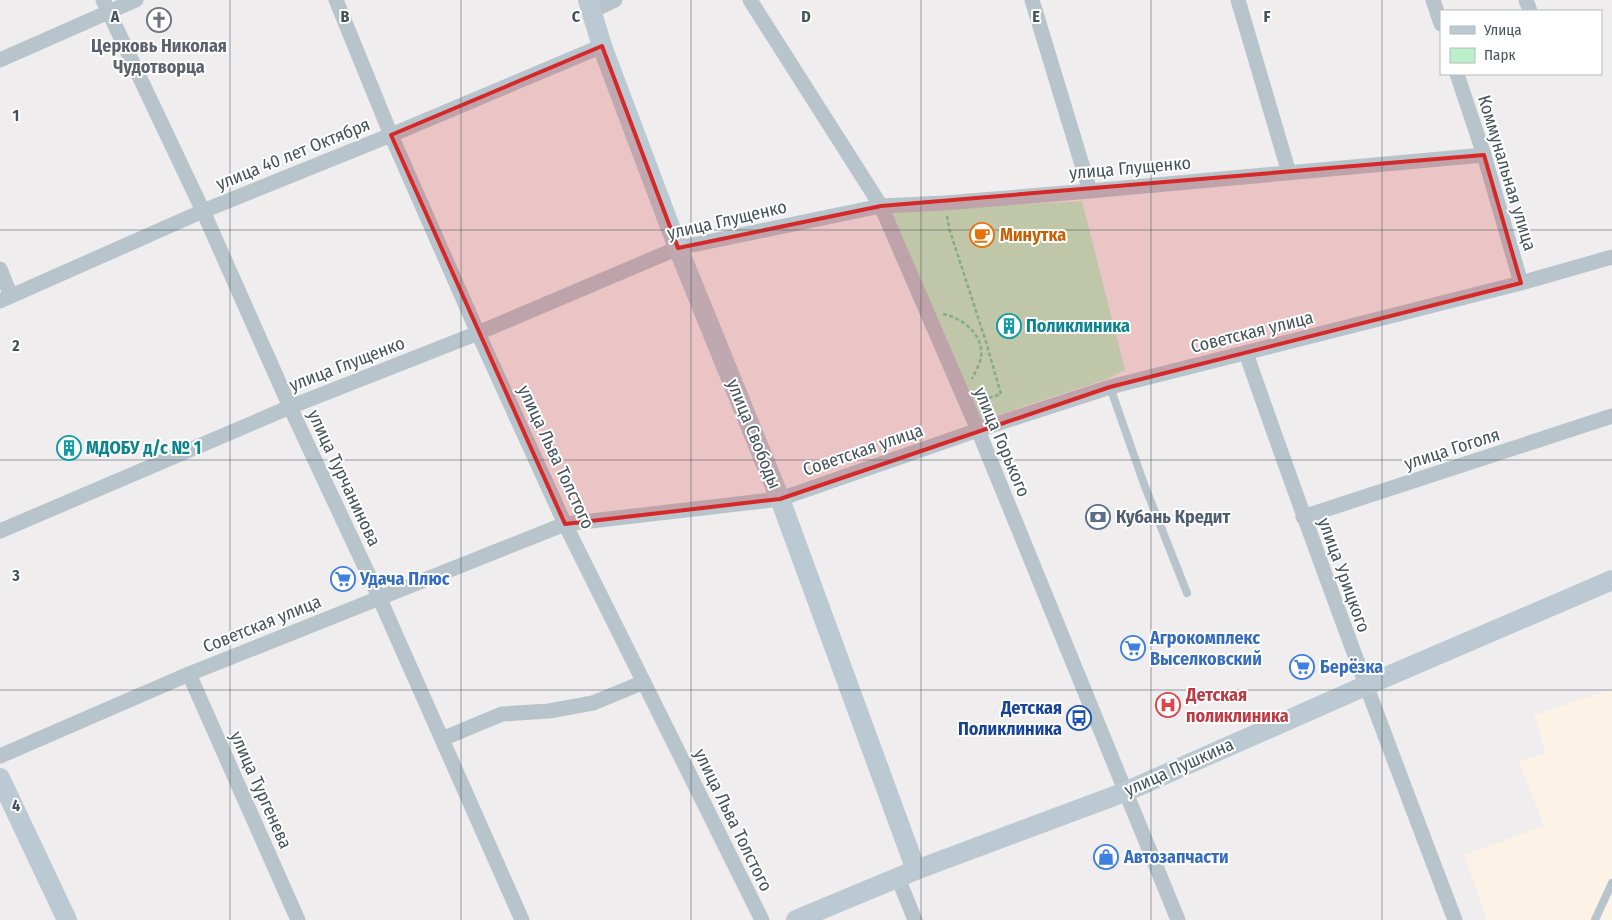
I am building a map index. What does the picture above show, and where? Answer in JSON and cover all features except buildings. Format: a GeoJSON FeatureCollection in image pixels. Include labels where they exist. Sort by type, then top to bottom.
{"type":"FeatureCollection","features":[{"type":"Feature","properties":{"kind":"street"},"geometry":{"type":"LineString","coordinates":[[0,60],[106,6],[136,0]]}},
{"type":"Feature","properties":{"kind":"street","name":"улица Льва Толстого"},"geometry":{"type":"LineString","coordinates":[[336,0],[478,333],[565,524],[762,920]]}},
{"type":"Feature","properties":{"kind":"street"},"geometry":{"type":"LineString","coordinates":[[590,5],[615,0]]}},
{"type":"Feature","properties":{"kind":"street","name":"улица Горького"},"geometry":{"type":"LineString","coordinates":[[750,0],[881,206],[978,430],[1178,920]]}},
{"type":"Feature","properties":{"kind":"street"},"geometry":{"type":"LineString","coordinates":[[1032,0],[1090,191]]}},
{"type":"Feature","properties":{"kind":"street"},"geometry":{"type":"LineString","coordinates":[[1238,0],[1288,174]]}},
{"type":"Feature","properties":{"kind":"street"},"geometry":{"type":"LineString","coordinates":[[1433,0],[1440,21]]}},
{"type":"Feature","properties":{"kind":"street","name":"улица Свободы"},"geometry":{"type":"LineString","coordinates":[[590,5],[602,46],[678,248],[780,499],[907,874],[915,920]]}},
{"type":"Feature","properties":{"kind":"street","name":"улица Турчанинова"},"geometry":{"type":"LineString","coordinates":[[106,6],[203,211],[290,407],[379,597],[522,920]]}},
{"type":"Feature","properties":{"kind":"street","name":"улица 40 лет Октября"},"geometry":{"type":"LineString","coordinates":[[6,298],[203,211],[392,135],[602,46]]}},
{"type":"Feature","properties":{"kind":"street","name":"Коммунальная улица"},"geometry":{"type":"LineString","coordinates":[[1457,75],[1484,155],[1521,283]]}},
{"type":"Feature","properties":{"kind":"street","name":"улица Глущенко"},"geometry":{"type":"LineString","coordinates":[[0,531],[290,407],[478,333],[678,248],[881,206],[945,203],[1090,191],[1484,155]]}},
{"type":"Feature","properties":{"kind":"street","name":"Советская улица"},"geometry":{"type":"LineString","coordinates":[[0,756],[189,674],[565,524],[780,499],[978,430],[1110,387],[1521,283],[1612,257]]}},
{"type":"Feature","properties":{"kind":"street"},"geometry":{"type":"LineString","coordinates":[[0,269],[6,298]]}},
{"type":"Feature","properties":{"kind":"street","name":"улица Урицкого"},"geometry":{"type":"LineString","coordinates":[[1246,353],[1303,517],[1365,686],[1455,920]]}},
{"type":"Feature","properties":{"kind":"street","name":"улица Гоголя"},"geometry":{"type":"LineString","coordinates":[[1303,517],[1612,416]]}},
{"type":"Feature","properties":{"kind":"street","name":"улица Пушкина"},"geometry":{"type":"LineString","coordinates":[[796,920],[907,874],[1125,792],[1612,580]]}},
{"type":"Feature","properties":{"kind":"street","name":"улица Тургенева"},"geometry":{"type":"LineString","coordinates":[[189,674],[298,920]]}},
{"type":"Feature","properties":{"kind":"street"},"geometry":{"type":"LineString","coordinates":[[442,738],[502,714],[549,711],[593,703],[644,682]]}},
{"type":"Feature","properties":{"kind":"street"},"geometry":{"type":"LineString","coordinates":[[0,778],[67,920]]}},
{"type":"Feature","properties":{"kind":"lane"},"geometry":{"type":"LineString","coordinates":[[1110,387],[1144,484],[1187,592]]}},
{"type":"Feature","properties":{"kind":"lane"},"geometry":{"type":"LineString","coordinates":[[1595,920],[1612,883]]}},
{"type":"Feature","properties":{"kind":"path"},"geometry":{"type":"LineString","coordinates":[[945,203],[948,228],[986,342],[1000,394],[967,405]]}},
{"type":"Feature","properties":{"kind":"path"},"geometry":{"type":"LineString","coordinates":[[928,315],[942,314],[962,320],[972,330],[980,344],[981,358],[969,383],[960,390]]}},
{"type":"Feature","properties":{"kind":"path"},"geometry":{"type":"LineString","coordinates":[[980,344],[986,342]]}},
{"type":"Feature","properties":{"kind":"highlighted area"},"geometry":{"type":"Polygon","coordinates":[[[602,46],[678,248],[881,206],[1484,155],[1521,283],[1110,387],[780,499],[565,524],[391,135],[602,46]]]}},
{"type":"Feature","properties":{"kind":"shaded area"},"geometry":{"type":"Polygon","coordinates":[[[1612,689],[1612,920],[1487,920],[1464,855],[1544,826],[1519,761],[1546,753],[1534,715],[1612,689]]]}},
{"type":"Feature","properties":{"kind":"green space"},"geometry":{"type":"Polygon","coordinates":[[[1082,201],[1125,370],[1107,379],[980,421],[889,211],[1082,201]]]}},
{"type":"Feature","properties":{"kind":"place","name":"Церковь Николая Чудотворца"},"geometry":{"type":"Point","coordinates":[159,20]}},
{"type":"Feature","properties":{"kind":"place","name":"Минутка"},"geometry":{"type":"Point","coordinates":[982,235]}},
{"type":"Feature","properties":{"kind":"place","name":"Поликлиника"},"geometry":{"type":"Point","coordinates":[1009,326]}},
{"type":"Feature","properties":{"kind":"place","name":"МДОБУ д/с № 1"},"geometry":{"type":"Point","coordinates":[69,448]}},
{"type":"Feature","properties":{"kind":"place","name":"Кубань Кредит"},"geometry":{"type":"Point","coordinates":[1098,517]}},
{"type":"Feature","properties":{"kind":"place","name":"Удача Плюс"},"geometry":{"type":"Point","coordinates":[343,579]}},
{"type":"Feature","properties":{"kind":"place","name":"Агрокомплекс Выселковский"},"geometry":{"type":"Point","coordinates":[1133,648]}},
{"type":"Feature","properties":{"kind":"place","name":"Берёзка"},"geometry":{"type":"Point","coordinates":[1302,667]}},
{"type":"Feature","properties":{"kind":"place","name":"Детская поликлиника"},"geometry":{"type":"Point","coordinates":[1168,705]}},
{"type":"Feature","properties":{"kind":"place","name":"Детская Поликлиника"},"geometry":{"type":"Point","coordinates":[1079,718]}},
{"type":"Feature","properties":{"kind":"place","name":"Автозапчасти"},"geometry":{"type":"Point","coordinates":[1106,857]}}]}
